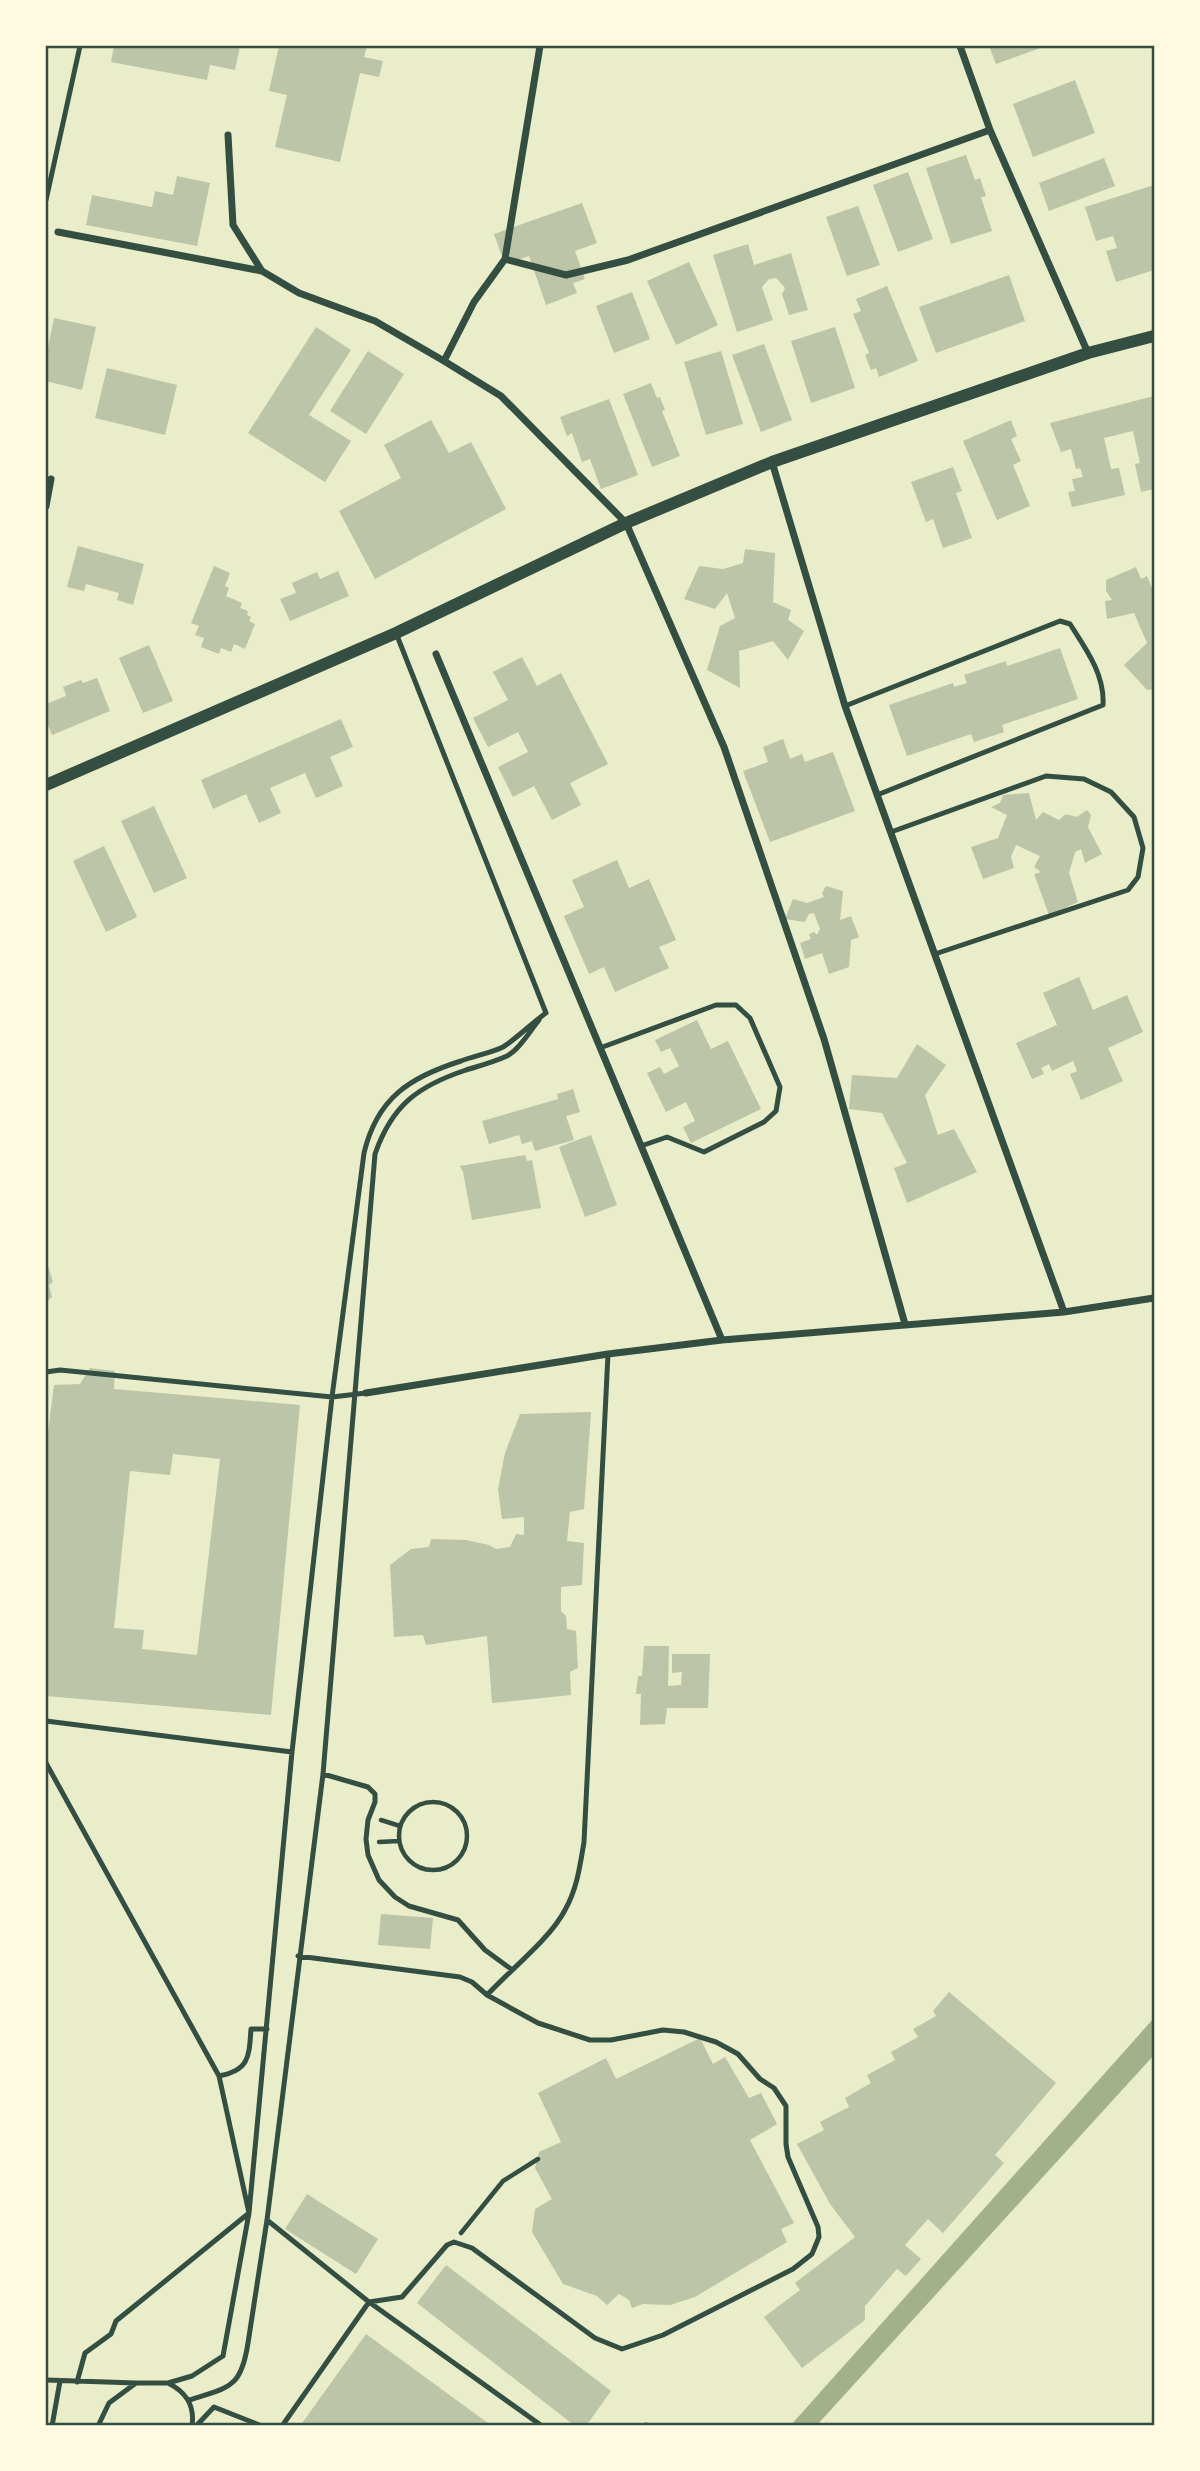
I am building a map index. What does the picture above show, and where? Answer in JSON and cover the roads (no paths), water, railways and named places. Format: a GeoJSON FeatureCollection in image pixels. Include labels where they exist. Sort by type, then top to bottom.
{"type":"FeatureCollection","features":[{"type":"Feature","properties":{"kind":"street"},"geometry":{"type":"LineString","coordinates":[[444,360],[474,302],[505,259],[540,46]]}},
{"type":"Feature","properties":{"kind":"street"},"geometry":{"type":"LineString","coordinates":[[960,46],[990,130],[1088,353]]}},
{"type":"Feature","properties":{"kind":"street"},"geometry":{"type":"LineString","coordinates":[[505,259],[566,275],[628,260],[990,130]]}},
{"type":"Feature","properties":{"kind":"street"},"geometry":{"type":"LineString","coordinates":[[228,135],[233,225],[262,271]]}},
{"type":"Feature","properties":{"kind":"street"},"geometry":{"type":"LineString","coordinates":[[58,232],[262,271],[299,293],[375,321],[501,396],[626,523],[724,747],[824,1039],[905,1324]]}},
{"type":"Feature","properties":{"kind":"street"},"geometry":{"type":"LineString","coordinates":[[46,785],[396,633],[626,523],[772,462],[1088,353],[1154,336]]}},
{"type":"Feature","properties":{"kind":"street"},"geometry":{"type":"LineString","coordinates":[[772,462],[845,706],[1064,1312]]}},
{"type":"Feature","properties":{"kind":"street"},"geometry":{"type":"LineString","coordinates":[[46,506],[51,478]]}},
{"type":"Feature","properties":{"kind":"street"},"geometry":{"type":"LineString","coordinates":[[436,654],[722,1340]]}},
{"type":"Feature","properties":{"kind":"street"},"geometry":{"type":"LineString","coordinates":[[366,1394],[608,1354],[722,1340],[1064,1312],[1154,1298]]}},
{"type":"Feature","properties":{"kind":"lane"},"geometry":{"type":"LineString","coordinates":[[46,200],[80,46]]}},
{"type":"Feature","properties":{"kind":"lane"},"geometry":{"type":"LineString","coordinates":[[845,706],[1060,621],[1070,624],[1090,654],[1104,691],[1103,705],[877,795]]}},
{"type":"Feature","properties":{"kind":"lane"},"geometry":{"type":"LineString","coordinates":[[396,633],[546,1013]]}},
{"type":"Feature","properties":{"kind":"lane"},"geometry":{"type":"LineString","coordinates":[[891,832],[1046,776],[1084,779],[1111,792],[1134,817],[1143,848],[1138,877],[1128,890],[934,954]]}},
{"type":"Feature","properties":{"kind":"lane"},"geometry":{"type":"LineString","coordinates":[[600,1048],[716,1006],[737,1005],[750,1018],[780,1087],[776,1111],[764,1122],[704,1152],[667,1137],[641,1146]]}},
{"type":"Feature","properties":{"kind":"lane"},"geometry":{"type":"LineString","coordinates":[[189,2400],[227,2388],[239,2377],[246,2362],[267,2220],[323,1773],[375,1154],[394,1113],[421,1090],[457,1073],[509,1055],[546,1013]]}},
{"type":"Feature","properties":{"kind":"lane"},"geometry":{"type":"LineString","coordinates":[[46,2380],[168,2383],[192,2376],[223,2356],[249,2213],[292,1752],[332,1397],[369,1131],[382,1108],[412,1081],[503,1046],[546,1013]]}},
{"type":"Feature","properties":{"kind":"lane"},"geometry":{"type":"LineString","coordinates":[[487,1995],[549,1933],[564,1913],[578,1880],[582,1852],[608,1354]]}},
{"type":"Feature","properties":{"kind":"lane"},"geometry":{"type":"LineString","coordinates":[[46,1372],[60,1370],[332,1397],[366,1394]]}},
{"type":"Feature","properties":{"kind":"lane"},"geometry":{"type":"LineString","coordinates":[[46,1721],[292,1752]]}},
{"type":"Feature","properties":{"kind":"lane"},"geometry":{"type":"LineString","coordinates":[[46,1763],[219,2076],[249,2213]]}},
{"type":"Feature","properties":{"kind":"lane"},"geometry":{"type":"LineString","coordinates":[[323,1773],[372,1789],[376,1798],[369,1816],[367,1843],[373,1871],[395,1897],[420,1911],[458,1920],[485,1950],[512,1969]]}},
{"type":"Feature","properties":{"kind":"lane"},"geometry":{"type":"LineString","coordinates":[[282,2426],[369,2302],[401,2297],[447,2245],[454,2242],[472,2248],[595,2338],[622,2349],[663,2335],[793,2269],[812,2254],[819,2237],[813,2212],[788,2157],[786,2106],[774,2088],[760,2079],[738,2054],[716,2042],[663,2030],[611,2040],[590,2040],[538,2023],[487,1995],[472,1982],[460,1978],[298,1956]]}},
{"type":"Feature","properties":{"kind":"lane"},"geometry":{"type":"LineString","coordinates":[[219,2076],[234,2072],[246,2063],[251,2029],[267,2029]]}},
{"type":"Feature","properties":{"kind":"lane"},"geometry":{"type":"LineString","coordinates":[[77,2382],[85,2353],[111,2334],[116,2321],[249,2213]]}},
{"type":"Feature","properties":{"kind":"lane"},"geometry":{"type":"LineString","coordinates":[[267,2220],[369,2302],[542,2426]]}},
{"type":"Feature","properties":{"kind":"lane"},"geometry":{"type":"LineString","coordinates":[[52,2426],[60,2381]]}},
{"type":"Feature","properties":{"kind":"lane"},"geometry":{"type":"LineString","coordinates":[[98,2426],[109,2403],[136,2383]]}},
{"type":"Feature","properties":{"kind":"lane"},"geometry":{"type":"LineString","coordinates":[[168,2383],[180,2389],[189,2400],[194,2426]]}},
{"type":"Feature","properties":{"kind":"lane"},"geometry":{"type":"LineString","coordinates":[[194,2426],[214,2407],[262,2426]]}}]}
